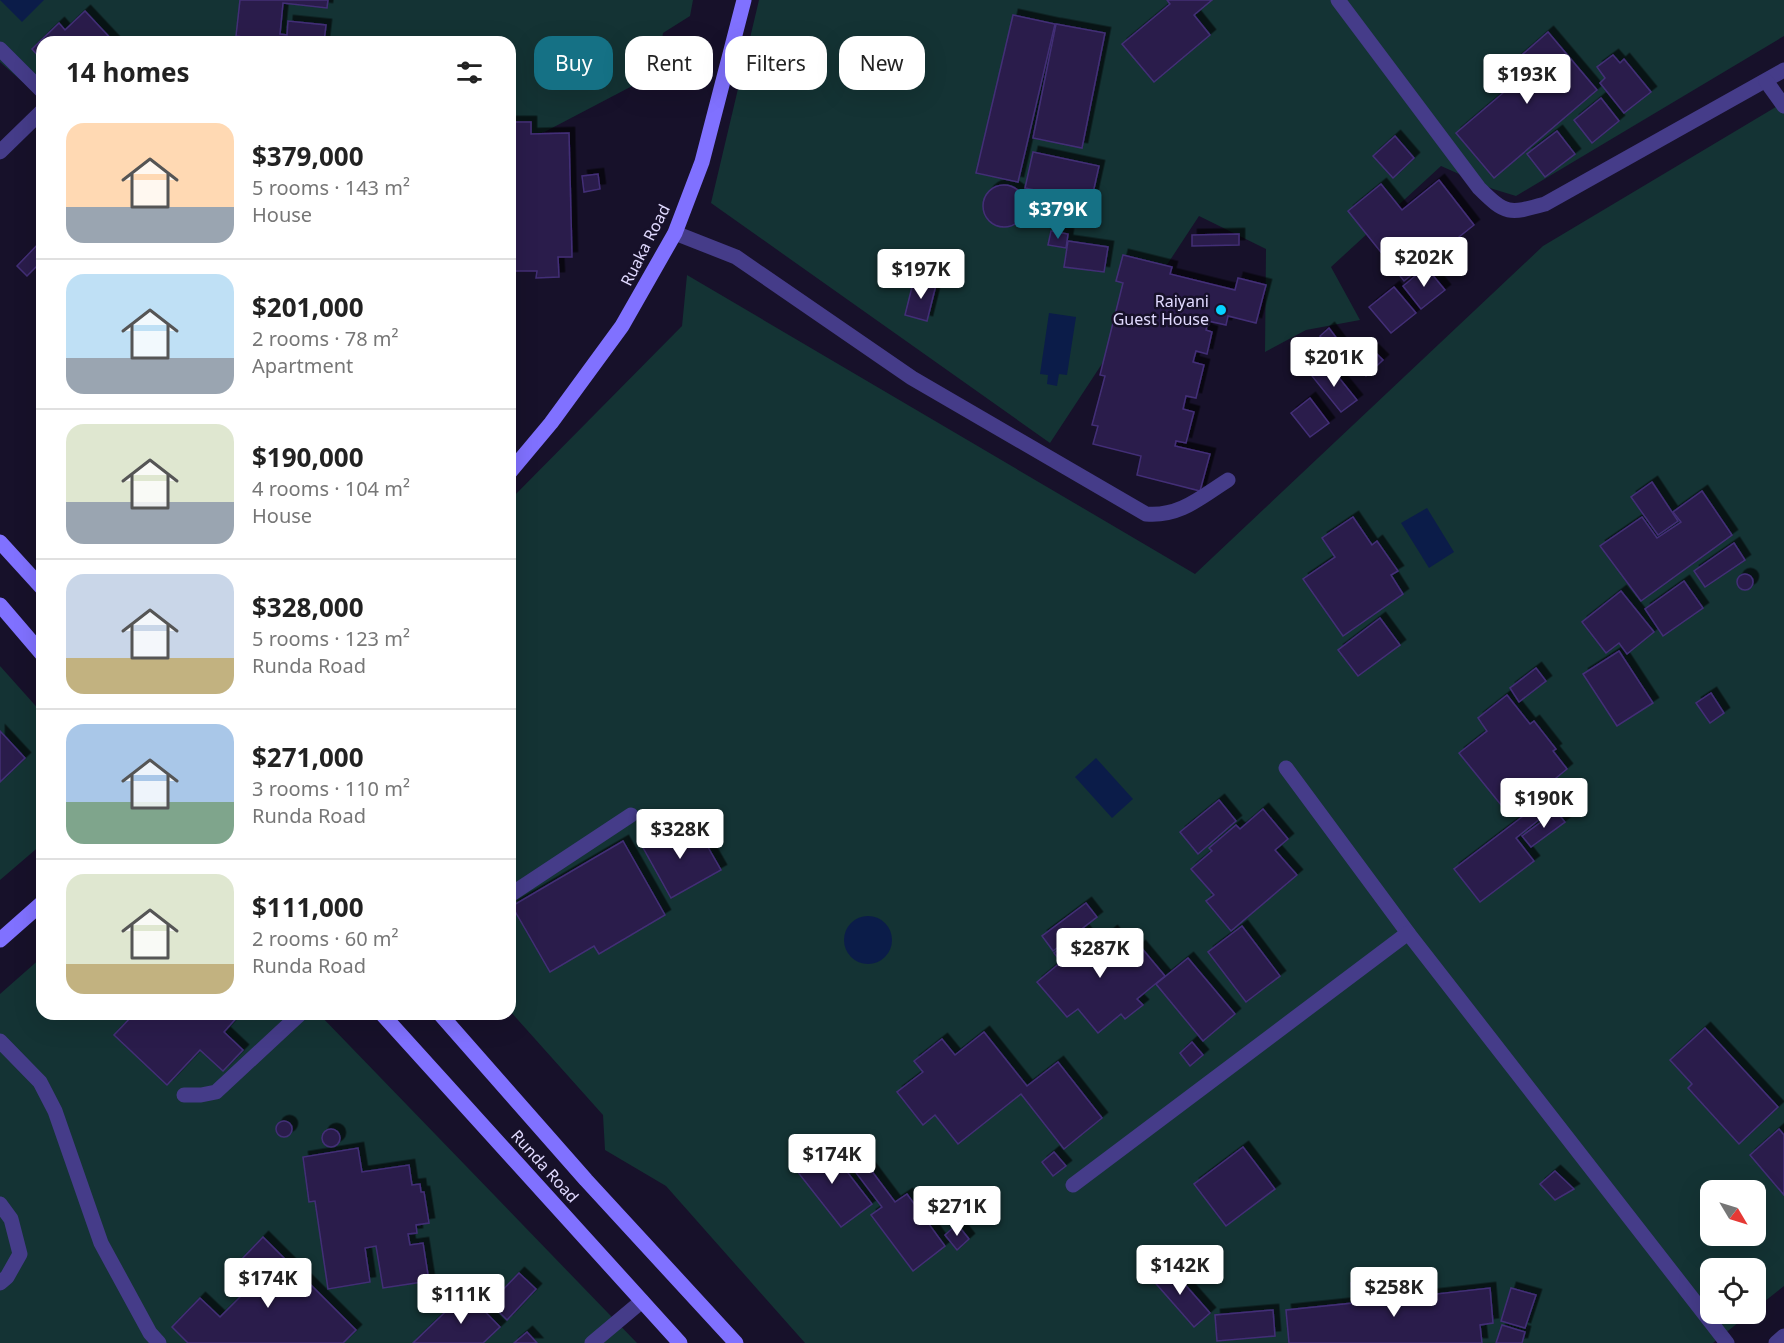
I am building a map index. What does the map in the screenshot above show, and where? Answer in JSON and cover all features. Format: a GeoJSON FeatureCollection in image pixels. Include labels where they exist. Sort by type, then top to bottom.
{"type":"FeatureCollection","features":[{"type":"Feature","properties":{"kind":"street","name":"Ruaka Road"},"geometry":{"type":"LineString","coordinates":[[516,465],[551,423],[622,326],[675,233],[702,162],[744,0]]}},
{"type":"Feature","properties":{"kind":"street"},"geometry":{"type":"LineString","coordinates":[[1338,0],[1479,188],[1496,205],[1513,213],[1545,204],[1784,70]]}},
{"type":"Feature","properties":{"kind":"street"},"geometry":{"type":"LineString","coordinates":[[0,49],[36,86]]}},
{"type":"Feature","properties":{"kind":"street"},"geometry":{"type":"LineString","coordinates":[[1766,81],[1784,106]]}},
{"type":"Feature","properties":{"kind":"street"},"geometry":{"type":"LineString","coordinates":[[0,152],[36,117]]}},
{"type":"Feature","properties":{"kind":"street"},"geometry":{"type":"LineString","coordinates":[[675,233],[736,257],[912,378],[1146,514],[1161,515],[1176,512],[1228,480]]}},
{"type":"Feature","properties":{"kind":"street"},"geometry":{"type":"LineString","coordinates":[[0,542],[36,581]]}},
{"type":"Feature","properties":{"kind":"street"},"geometry":{"type":"LineString","coordinates":[[0,605],[36,647]]}},
{"type":"Feature","properties":{"kind":"street"},"geometry":{"type":"LineString","coordinates":[[1286,768],[1408,933],[1727,1343]]}},
{"type":"Feature","properties":{"kind":"street"},"geometry":{"type":"LineString","coordinates":[[516,891],[631,814]]}},
{"type":"Feature","properties":{"kind":"street"},"geometry":{"type":"LineString","coordinates":[[0,940],[36,908]]}},
{"type":"Feature","properties":{"kind":"street"},"geometry":{"type":"LineString","coordinates":[[1073,1185],[1408,933]]}},
{"type":"Feature","properties":{"kind":"street"},"geometry":{"type":"LineString","coordinates":[[184,1095],[216,1092],[294,1020]]}},
{"type":"Feature","properties":{"kind":"street","name":"Runda Road"},"geometry":{"type":"LineString","coordinates":[[387,1020],[680,1343]]}},
{"type":"Feature","properties":{"kind":"street","name":"Runda Road"},"geometry":{"type":"LineString","coordinates":[[445,1020],[586,1180],[736,1343]]}},
{"type":"Feature","properties":{"kind":"street"},"geometry":{"type":"LineString","coordinates":[[0,1041],[40,1082],[50,1101],[101,1244],[150,1333],[159,1343]]}},
{"type":"Feature","properties":{"kind":"street"},"geometry":{"type":"LineString","coordinates":[[0,1204],[11,1219],[20,1254],[7,1277],[0,1283]]}},
{"type":"Feature","properties":{"kind":"street"},"geometry":{"type":"LineString","coordinates":[[592,1343],[642,1301]]}},
{"type":"Feature","properties":{"kind":"street"},"geometry":{"type":"LineString","coordinates":[[1776,1343],[1784,1336]]}},
{"type":"Feature","properties":{"kind":"green space"},"geometry":{"type":"Polygon","coordinates":[[[0,0],[693,0],[690,16],[663,33],[663,36],[625,36],[625,90],[516,147],[516,36],[36,36],[36,94],[0,62],[0,0]]]}},
{"type":"Feature","properties":{"kind":"green space"},"geometry":{"type":"Polygon","coordinates":[[[759,0],[1784,0],[1784,36],[1516,196],[1493,189],[1441,166],[1331,267],[1360,320],[1306,330],[1265,352],[1266,249],[1199,216],[1050,443],[711,203],[738,90],[827,90],[827,36],[750,36],[759,0]]]}},
{"type":"Feature","properties":{"kind":"green space"},"geometry":{"type":"Polygon","coordinates":[[[1784,102],[1784,1286],[1766,1300],[1766,1258],[1700,1258],[1700,1324],[1737,1324],[1713,1343],[805,1343],[666,1186],[605,1150],[603,1115],[516,1018],[516,494],[682,326],[687,275],[1195,574],[1543,246],[1784,102]]]}},
{"type":"Feature","properties":{"kind":"green space"},"geometry":{"type":"Polygon","coordinates":[[[0,666],[36,706],[36,849],[0,880],[0,666]]]}},
{"type":"Feature","properties":{"kind":"green space"},"geometry":{"type":"Polygon","coordinates":[[[36,962],[36,1020],[325,1020],[637,1343],[0,1343],[0,994],[36,962]]]}},
{"type":"Feature","properties":{"kind":"water"},"geometry":{"type":"Polygon","coordinates":[[[0,0],[44,0],[22,22],[0,0]]]}},
{"type":"Feature","properties":{"kind":"water"},"geometry":{"type":"Polygon","coordinates":[[[1049,313],[1076,317],[1067,375],[1059,374],[1057,386],[1047,384],[1048,375],[1040,374],[1049,313]]]}},
{"type":"Feature","properties":{"kind":"water"},"geometry":{"type":"Polygon","coordinates":[[[1427,508],[1454,552],[1429,568],[1401,523],[1427,508]]]}},
{"type":"Feature","properties":{"kind":"water"},"geometry":{"type":"Polygon","coordinates":[[[1096,758],[1133,799],[1112,818],[1075,777],[1096,758]]]}},
{"type":"Feature","properties":{"kind":"water"},"geometry":{"type":"Polygon","coordinates":[[[868,916],[885,923],[892,940],[885,957],[868,964],[851,957],[844,940],[851,923],[868,916]]]}},
{"type":"Feature","properties":{"kind":"building"},"geometry":{"type":"Polygon","coordinates":[[[240,0],[328,0],[327,8],[283,3],[280,34],[287,35],[288,21],[326,25],[325,36],[236,36],[240,0]]]}},
{"type":"Feature","properties":{"kind":"building"},"geometry":{"type":"Polygon","coordinates":[[[1167,0],[1212,0],[1194,15],[1210,35],[1154,82],[1122,44],[1170,4],[1167,0]]]}},
{"type":"Feature","properties":{"kind":"building"},"geometry":{"type":"Polygon","coordinates":[[[85,11],[108,36],[46,36],[59,23],[65,30],[85,11]]]}},
{"type":"Feature","properties":{"kind":"building"},"geometry":{"type":"Polygon","coordinates":[[[1013,15],[1055,24],[1018,182],[976,173],[1013,15]]]}},
{"type":"Feature","properties":{"kind":"building"},"geometry":{"type":"Polygon","coordinates":[[[1056,24],[1105,33],[1082,148],[1033,138],[1056,24]]]}},
{"type":"Feature","properties":{"kind":"building"},"geometry":{"type":"Polygon","coordinates":[[[1548,32],[1597,90],[1494,178],[1456,133],[1510,87],[1499,75],[1548,32]]]}},
{"type":"Feature","properties":{"kind":"building"},"geometry":{"type":"Polygon","coordinates":[[[1613,55],[1620,63],[1624,59],[1651,92],[1624,113],[1600,83],[1605,78],[1597,67],[1613,55]]]}},
{"type":"Feature","properties":{"kind":"building"},"geometry":{"type":"Polygon","coordinates":[[[1601,98],[1619,121],[1592,143],[1574,120],[1601,98]]]}},
{"type":"Feature","properties":{"kind":"building"},"geometry":{"type":"Polygon","coordinates":[[[516,122],[531,122],[531,134],[569,133],[572,257],[558,257],[559,277],[536,278],[537,271],[516,271],[516,122]]]}},
{"type":"Feature","properties":{"kind":"building"},"geometry":{"type":"Polygon","coordinates":[[[1557,131],[1575,154],[1545,177],[1527,154],[1557,131]]]}},
{"type":"Feature","properties":{"kind":"building"},"geometry":{"type":"Polygon","coordinates":[[[1395,136],[1414,158],[1393,178],[1373,156],[1395,136]]]}},
{"type":"Feature","properties":{"kind":"building"},"geometry":{"type":"Polygon","coordinates":[[[1033,152],[1099,166],[1091,202],[1025,188],[1033,152]]]}},
{"type":"Feature","properties":{"kind":"building"},"geometry":{"type":"Polygon","coordinates":[[[598,174],[600,189],[584,192],[582,176],[598,174]]]}},
{"type":"Feature","properties":{"kind":"building"},"geometry":{"type":"Polygon","coordinates":[[[1439,180],[1474,225],[1404,281],[1348,211],[1381,184],[1402,210],[1439,180]]]}},
{"type":"Feature","properties":{"kind":"building"},"geometry":{"type":"Polygon","coordinates":[[[1004,185],[1019,191],[1025,206],[1019,221],[1004,227],[989,221],[983,206],[989,191],[1004,185]]]}},
{"type":"Feature","properties":{"kind":"building"},"geometry":{"type":"Polygon","coordinates":[[[1053,202],[1070,202],[1070,221],[1053,221],[1053,202]]]}},
{"type":"Feature","properties":{"kind":"building"},"geometry":{"type":"Polygon","coordinates":[[[1051,231],[1068,234],[1066,248],[1048,245],[1051,231]]]}},
{"type":"Feature","properties":{"kind":"building"},"geometry":{"type":"Polygon","coordinates":[[[1239,234],[1239,245],[1192,246],[1192,235],[1239,234]]]}},
{"type":"Feature","properties":{"kind":"building"},"geometry":{"type":"Polygon","coordinates":[[[1068,241],[1108,247],[1104,272],[1064,267],[1068,241]]]}},
{"type":"Feature","properties":{"kind":"building"},"geometry":{"type":"Polygon","coordinates":[[[36,246],[36,267],[27,276],[17,266],[36,246]]]}},
{"type":"Feature","properties":{"kind":"building"},"geometry":{"type":"Polygon","coordinates":[[[1123,255],[1172,267],[1170,274],[1235,290],[1238,278],[1266,285],[1256,323],[1228,316],[1226,325],[1208,321],[1206,330],[1212,332],[1207,354],[1196,351],[1193,362],[1204,365],[1196,398],[1186,396],[1183,409],[1194,412],[1186,443],[1176,441],[1175,446],[1210,454],[1200,491],[1137,475],[1141,456],[1093,444],[1098,426],[1092,425],[1105,376],[1100,375],[1123,283],[1116,281],[1123,255]]]}},
{"type":"Feature","properties":{"kind":"building"},"geometry":{"type":"Polygon","coordinates":[[[1426,267],[1445,290],[1421,309],[1403,286],[1426,267]]]}},
{"type":"Feature","properties":{"kind":"building"},"geometry":{"type":"Polygon","coordinates":[[[914,279],[936,285],[927,321],[905,315],[914,279]]]}},
{"type":"Feature","properties":{"kind":"building"},"geometry":{"type":"Polygon","coordinates":[[[1394,287],[1416,313],[1391,333],[1369,307],[1394,287]]]}},
{"type":"Feature","properties":{"kind":"building"},"geometry":{"type":"Polygon","coordinates":[[[1329,328],[1347,352],[1337,359],[1320,336],[1329,328]]]}},
{"type":"Feature","properties":{"kind":"building"},"geometry":{"type":"Polygon","coordinates":[[[1373,350],[1383,360],[1366,376],[1357,366],[1373,350]]]}},
{"type":"Feature","properties":{"kind":"building"},"geometry":{"type":"Polygon","coordinates":[[[1328,364],[1357,400],[1341,412],[1312,376],[1328,364]]]}},
{"type":"Feature","properties":{"kind":"building"},"geometry":{"type":"Polygon","coordinates":[[[1310,398],[1329,423],[1310,437],[1291,413],[1310,398]]]}},
{"type":"Feature","properties":{"kind":"building"},"geometry":{"type":"Polygon","coordinates":[[[1652,482],[1678,521],[1658,535],[1631,497],[1652,482]]]}},
{"type":"Feature","properties":{"kind":"building"},"geometry":{"type":"Polygon","coordinates":[[[1702,491],[1732,535],[1641,601],[1600,546],[1642,517],[1657,538],[1681,522],[1673,512],[1702,491]]]}},
{"type":"Feature","properties":{"kind":"building"},"geometry":{"type":"Polygon","coordinates":[[[1353,517],[1372,545],[1377,541],[1398,571],[1391,575],[1403,594],[1343,636],[1303,579],[1335,557],[1322,538],[1353,517]]]}},
{"type":"Feature","properties":{"kind":"building"},"geometry":{"type":"Polygon","coordinates":[[[1734,543],[1745,560],[1705,587],[1694,571],[1734,543]]]}},
{"type":"Feature","properties":{"kind":"building"},"geometry":{"type":"Polygon","coordinates":[[[1745,574],[1751,576],[1753,582],[1751,588],[1745,590],[1739,588],[1737,582],[1739,576],[1745,574]]]}},
{"type":"Feature","properties":{"kind":"building"},"geometry":{"type":"Polygon","coordinates":[[[1684,581],[1703,608],[1663,636],[1645,609],[1684,581]]]}},
{"type":"Feature","properties":{"kind":"building"},"geometry":{"type":"Polygon","coordinates":[[[1621,591],[1654,632],[1627,654],[1619,643],[1606,653],[1582,622],[1621,591]]]}},
{"type":"Feature","properties":{"kind":"building"},"geometry":{"type":"Polygon","coordinates":[[[1380,618],[1400,645],[1358,676],[1338,650],[1380,618]]]}},
{"type":"Feature","properties":{"kind":"building"},"geometry":{"type":"Polygon","coordinates":[[[1619,651],[1653,703],[1617,726],[1583,674],[1619,651]]]}},
{"type":"Feature","properties":{"kind":"building"},"geometry":{"type":"Polygon","coordinates":[[[1536,668],[1546,681],[1519,702],[1510,688],[1536,668]]]}},
{"type":"Feature","properties":{"kind":"building"},"geometry":{"type":"Polygon","coordinates":[[[1711,693],[1724,713],[1710,723],[1696,703],[1711,693]]]}},
{"type":"Feature","properties":{"kind":"building"},"geometry":{"type":"Polygon","coordinates":[[[1507,695],[1530,724],[1534,721],[1556,749],[1553,751],[1567,769],[1510,816],[1459,753],[1487,731],[1478,718],[1507,695]]]}},
{"type":"Feature","properties":{"kind":"building"},"geometry":{"type":"Polygon","coordinates":[[[0,731],[25,758],[0,782],[0,731]]]}},
{"type":"Feature","properties":{"kind":"building"},"geometry":{"type":"Polygon","coordinates":[[[1548,797],[1556,806],[1516,838],[1534,861],[1480,902],[1454,869],[1548,797]]]}},
{"type":"Feature","properties":{"kind":"building"},"geometry":{"type":"Polygon","coordinates":[[[1219,800],[1236,821],[1198,854],[1180,832],[1219,800]]]}},
{"type":"Feature","properties":{"kind":"building"},"geometry":{"type":"Polygon","coordinates":[[[1263,809],[1288,839],[1275,850],[1297,875],[1231,931],[1206,901],[1214,895],[1191,869],[1212,851],[1209,848],[1236,825],[1240,829],[1263,809]]]}},
{"type":"Feature","properties":{"kind":"building"},"geometry":{"type":"Polygon","coordinates":[[[1556,811],[1565,822],[1531,847],[1522,836],[1556,811]]]}},
{"type":"Feature","properties":{"kind":"building"},"geometry":{"type":"Polygon","coordinates":[[[676,823],[687,843],[701,835],[721,870],[671,898],[641,844],[676,823]]]}},
{"type":"Feature","properties":{"kind":"building"},"geometry":{"type":"Polygon","coordinates":[[[623,841],[665,915],[599,954],[594,946],[550,972],[516,913],[516,904],[623,841]]]}},
{"type":"Feature","properties":{"kind":"building"},"geometry":{"type":"Polygon","coordinates":[[[1086,903],[1097,917],[1053,951],[1042,936],[1086,903]]]}},
{"type":"Feature","properties":{"kind":"building"},"geometry":{"type":"Polygon","coordinates":[[[1242,926],[1280,976],[1246,1002],[1208,952],[1242,926]]]}},
{"type":"Feature","properties":{"kind":"building"},"geometry":{"type":"Polygon","coordinates":[[[1083,930],[1095,945],[1112,931],[1131,954],[1140,946],[1165,976],[1137,999],[1143,1005],[1125,1019],[1121,1014],[1098,1033],[1078,1009],[1067,1017],[1037,982],[1061,962],[1054,953],[1083,930]]]}},
{"type":"Feature","properties":{"kind":"building"},"geometry":{"type":"Polygon","coordinates":[[[1188,958],[1235,1014],[1203,1041],[1156,984],[1188,958]]]}},
{"type":"Feature","properties":{"kind":"building"},"geometry":{"type":"Polygon","coordinates":[[[128,1020],[235,1020],[224,1032],[243,1050],[223,1071],[200,1050],[167,1085],[114,1035],[128,1020]]]}},
{"type":"Feature","properties":{"kind":"building"},"geometry":{"type":"Polygon","coordinates":[[[1705,1028],[1778,1107],[1739,1144],[1688,1088],[1692,1084],[1670,1060],[1705,1028]]]}},
{"type":"Feature","properties":{"kind":"building"},"geometry":{"type":"Polygon","coordinates":[[[984,1032],[1027,1086],[1058,1062],[1102,1118],[1064,1149],[1021,1094],[958,1144],[935,1115],[923,1125],[897,1092],[923,1072],[914,1061],[942,1039],[955,1055],[984,1032]]]}},
{"type":"Feature","properties":{"kind":"building"},"geometry":{"type":"Polygon","coordinates":[[[1192,1042],[1203,1055],[1190,1066],[1180,1053],[1192,1042]]]}},
{"type":"Feature","properties":{"kind":"building"},"geometry":{"type":"Polygon","coordinates":[[[281,1121],[287,1121],[292,1129],[290,1135],[281,1137],[276,1132],[276,1126],[281,1121]]]}},
{"type":"Feature","properties":{"kind":"building"},"geometry":{"type":"Polygon","coordinates":[[[331,1129],[337,1132],[340,1138],[337,1144],[331,1147],[325,1144],[322,1138],[325,1132],[331,1129]]]}},
{"type":"Feature","properties":{"kind":"building"},"geometry":{"type":"Polygon","coordinates":[[[1779,1129],[1784,1135],[1784,1195],[1750,1155],[1779,1129]]]}},
{"type":"Feature","properties":{"kind":"building"},"geometry":{"type":"Polygon","coordinates":[[[824,1142],[872,1204],[841,1227],[793,1166],[824,1142]]]}},
{"type":"Feature","properties":{"kind":"building"},"geometry":{"type":"Polygon","coordinates":[[[1243,1147],[1275,1189],[1226,1226],[1194,1184],[1243,1147]]]}},
{"type":"Feature","properties":{"kind":"building"},"geometry":{"type":"Polygon","coordinates":[[[358,1148],[362,1172],[409,1165],[412,1185],[420,1184],[421,1192],[424,1192],[429,1223],[416,1225],[417,1233],[408,1234],[410,1245],[423,1243],[429,1281],[383,1288],[376,1246],[365,1248],[370,1282],[328,1289],[315,1201],[309,1202],[303,1157],[358,1148]]]}},
{"type":"Feature","properties":{"kind":"building"},"geometry":{"type":"Polygon","coordinates":[[[1054,1152],[1066,1166],[1053,1176],[1042,1162],[1054,1152]]]}},
{"type":"Feature","properties":{"kind":"building"},"geometry":{"type":"Polygon","coordinates":[[[865,1162],[895,1202],[907,1194],[945,1246],[913,1271],[871,1215],[882,1207],[854,1170],[865,1162]]]}},
{"type":"Feature","properties":{"kind":"building"},"geometry":{"type":"Polygon","coordinates":[[[1555,1171],[1574,1189],[1555,1200],[1540,1184],[1555,1171]]]}},
{"type":"Feature","properties":{"kind":"building"},"geometry":{"type":"Polygon","coordinates":[[[957,1224],[969,1239],[957,1250],[945,1235],[957,1224]]]}},
{"type":"Feature","properties":{"kind":"building"},"geometry":{"type":"Polygon","coordinates":[[[263,1237],[356,1330],[343,1343],[188,1343],[172,1327],[200,1298],[220,1317],[259,1278],[241,1260],[263,1237]]]}},
{"type":"Feature","properties":{"kind":"building"},"geometry":{"type":"Polygon","coordinates":[[[1167,1264],[1210,1313],[1194,1327],[1151,1278],[1167,1264]]]}},
{"type":"Feature","properties":{"kind":"building"},"geometry":{"type":"Polygon","coordinates":[[[519,1273],[536,1289],[507,1320],[490,1303],[519,1273]]]}},
{"type":"Feature","properties":{"kind":"building"},"geometry":{"type":"Polygon","coordinates":[[[1389,1279],[1392,1299],[1490,1288],[1493,1323],[1480,1325],[1482,1343],[1289,1343],[1286,1310],[1353,1303],[1351,1283],[1389,1279]]]}},
{"type":"Feature","properties":{"kind":"building"},"geometry":{"type":"Polygon","coordinates":[[[1511,1288],[1536,1295],[1525,1328],[1501,1321],[1511,1288]]]}},
{"type":"Feature","properties":{"kind":"building"},"geometry":{"type":"Polygon","coordinates":[[[466,1292],[500,1327],[483,1343],[413,1343],[466,1292]]]}},
{"type":"Feature","properties":{"kind":"building"},"geometry":{"type":"Polygon","coordinates":[[[1273,1310],[1275,1336],[1217,1341],[1215,1315],[1273,1310]]]}},
{"type":"Feature","properties":{"kind":"building"},"geometry":{"type":"Polygon","coordinates":[[[1502,1325],[1525,1332],[1522,1343],[1496,1343],[1502,1325]]]}},
{"type":"Feature","properties":{"kind":"building"},"geometry":{"type":"Polygon","coordinates":[[[527,1332],[537,1343],[514,1343],[527,1332]]]}},
{"type":"Feature","properties":{"kind":"place","name":"Raiyani Guest House"},"geometry":{"type":"Point","coordinates":[1221,310]}}]}
